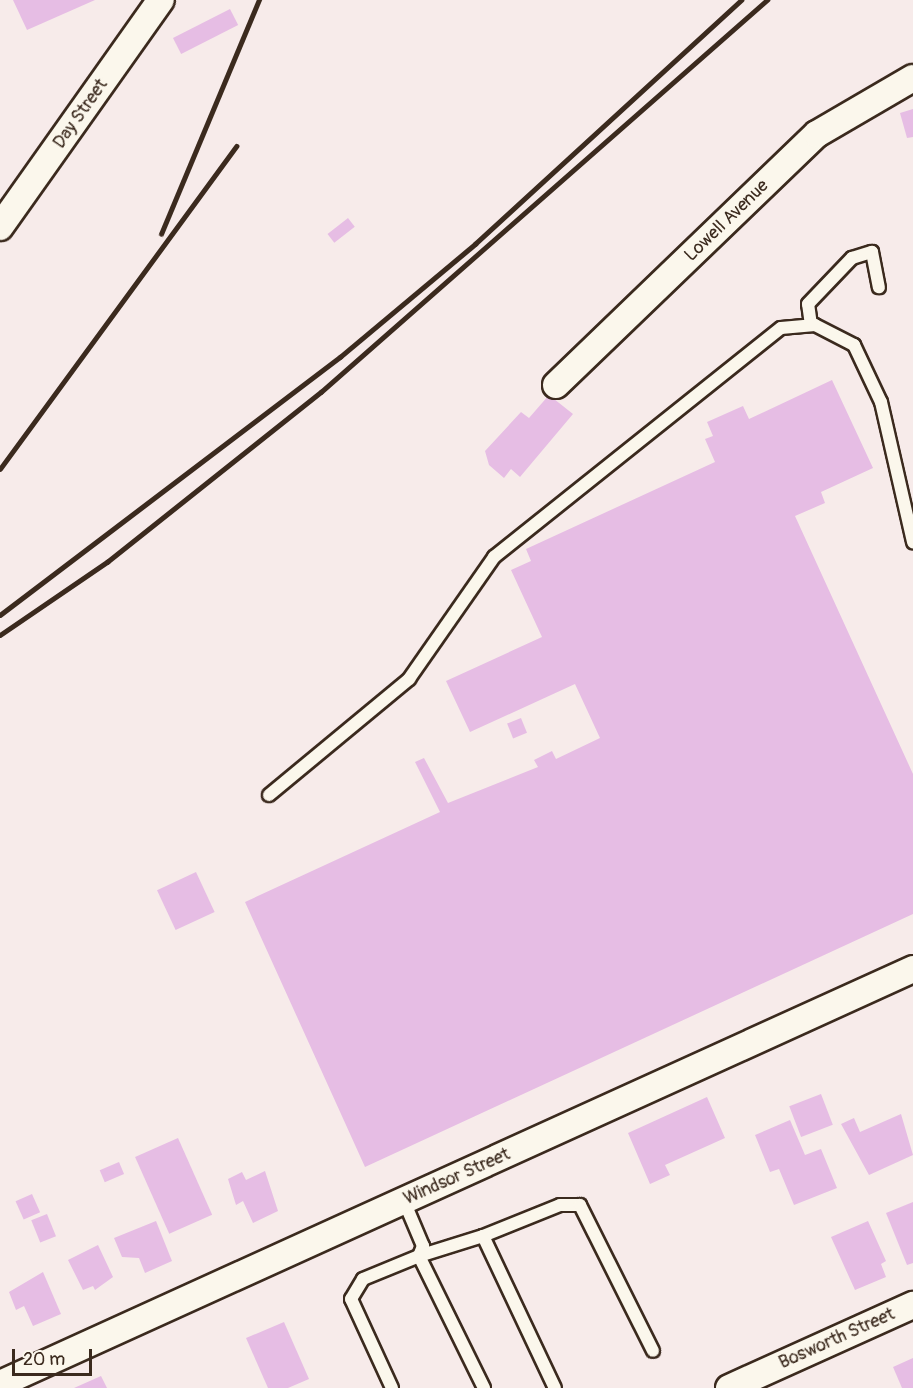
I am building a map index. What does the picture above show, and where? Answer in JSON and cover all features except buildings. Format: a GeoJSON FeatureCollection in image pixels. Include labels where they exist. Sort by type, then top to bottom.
{"type":"FeatureCollection","features":[{"type":"Feature","properties":{"kind":"street","name":"Day Street"},"geometry":{"type":"LineString","coordinates":[[0,227],[161,0]]}},
{"type":"Feature","properties":{"kind":"street","name":"Lowell Avenue"},"geometry":{"type":"LineString","coordinates":[[556,385],[818,134],[913,78]]}},
{"type":"Feature","properties":{"kind":"street","name":"Windsor Street"},"geometry":{"type":"LineString","coordinates":[[0,1384],[913,969]]}},
{"type":"Feature","properties":{"kind":"street","name":"Bosworth Street"},"geometry":{"type":"LineString","coordinates":[[729,1388],[913,1305]]}},
{"type":"Feature","properties":{"kind":"lane"},"geometry":{"type":"LineString","coordinates":[[811,325],[808,304],[852,258],[872,252],[879,287]]}},
{"type":"Feature","properties":{"kind":"lane"},"geometry":{"type":"LineString","coordinates":[[269,795],[409,679],[494,557],[781,328],[811,325],[854,345],[877,393],[913,542]]}},
{"type":"Feature","properties":{"kind":"lane"},"geometry":{"type":"LineString","coordinates":[[404,1201],[423,1246],[419,1256],[484,1388]]}},
{"type":"Feature","properties":{"kind":"lane"},"geometry":{"type":"LineString","coordinates":[[392,1388],[351,1299],[363,1280],[419,1256],[483,1236],[560,1205],[580,1205],[653,1351]]}},
{"type":"Feature","properties":{"kind":"lane"},"geometry":{"type":"LineString","coordinates":[[483,1236],[555,1388]]}},
{"type":"Feature","properties":{"kind":"railway"},"geometry":{"type":"LineString","coordinates":[[161,234],[259,0]]}},
{"type":"Feature","properties":{"kind":"railway"},"geometry":{"type":"LineString","coordinates":[[0,615],[340,357],[475,244],[741,0]]}},
{"type":"Feature","properties":{"kind":"railway"},"geometry":{"type":"LineString","coordinates":[[0,635],[107,562],[321,392],[767,0]]}},
{"type":"Feature","properties":{"kind":"railway"},"geometry":{"type":"LineString","coordinates":[[0,469],[236,146]]}}]}
